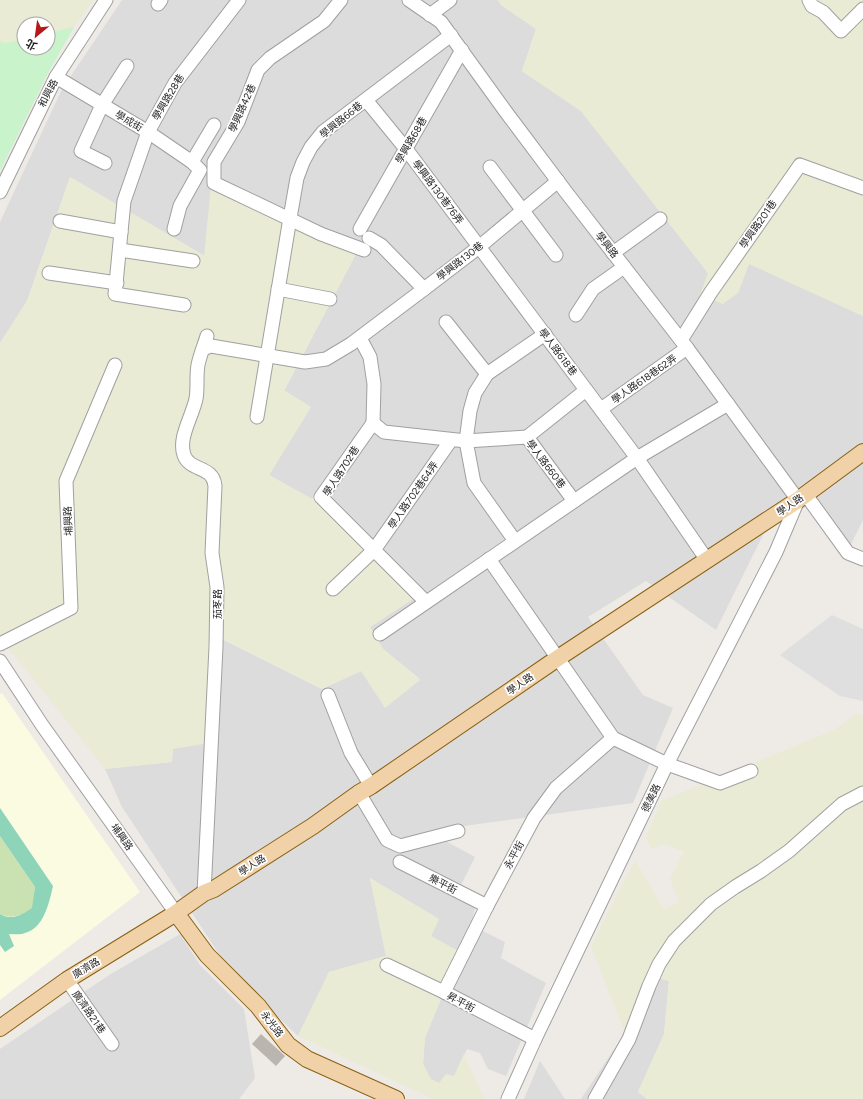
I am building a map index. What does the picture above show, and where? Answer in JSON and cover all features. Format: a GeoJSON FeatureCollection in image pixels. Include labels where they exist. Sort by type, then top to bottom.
{"type":"FeatureCollection","features":[{"type":"Feature","properties":{"kind":"main road","name":"學人路"},"geometry":{"type":"LineString","coordinates":[[176,913],[204,893],[214,889],[313,826],[558,658],[802,497],[863,452]]}},
{"type":"Feature","properties":{"kind":"main road","name":"廣濟路"},"geometry":{"type":"LineString","coordinates":[[0,1028],[67,980],[176,913]]}},
{"type":"Feature","properties":{"kind":"main road","name":"永光路"},"geometry":{"type":"LineString","coordinates":[[176,913],[208,955],[258,1006],[288,1045],[307,1059],[396,1099]]}},
{"type":"Feature","properties":{"kind":"street","name":"和興路"},"geometry":{"type":"LineString","coordinates":[[0,192],[56,77],[106,0]]}},
{"type":"Feature","properties":{"kind":"street","name":"學興路28巷"},"geometry":{"type":"LineString","coordinates":[[116,283],[124,201],[148,132],[176,82],[239,0]]}},
{"type":"Feature","properties":{"kind":"street","name":"學興路42巷"},"geometry":{"type":"LineString","coordinates":[[341,0],[324,21],[270,58],[258,70],[238,122],[214,162],[214,183],[321,234],[364,250]]}},
{"type":"Feature","properties":{"kind":"street","name":"學興路"},"geometry":{"type":"LineString","coordinates":[[409,0],[441,22],[558,181],[684,344],[728,404],[848,552],[863,559]]}},
{"type":"Feature","properties":{"kind":"street"},"geometry":{"type":"LineString","coordinates":[[430,15],[450,0]]}},
{"type":"Feature","properties":{"kind":"street"},"geometry":{"type":"LineString","coordinates":[[809,0],[812,6],[823,12],[841,31],[863,9]]}},
{"type":"Feature","properties":{"kind":"street","name":"學興路66巷"},"geometry":{"type":"LineString","coordinates":[[257,416],[297,178],[303,162],[311,147],[323,132],[451,35]]}},
{"type":"Feature","properties":{"kind":"street","name":"學興路68巷"},"geometry":{"type":"LineString","coordinates":[[424,289],[381,245],[364,234],[406,149],[462,50]]}},
{"type":"Feature","properties":{"kind":"street"},"geometry":{"type":"LineString","coordinates":[[105,163],[81,151],[102,105],[127,66]]}},
{"type":"Feature","properties":{"kind":"street","name":"學成街"},"geometry":{"type":"LineString","coordinates":[[56,77],[148,132],[196,166]]}},
{"type":"Feature","properties":{"kind":"street","name":"學興路130巷76弄"},"geometry":{"type":"LineString","coordinates":[[366,100],[406,149],[478,247]]}},
{"type":"Feature","properties":{"kind":"street"},"geometry":{"type":"LineString","coordinates":[[174,229],[180,206],[214,125]]}},
{"type":"Feature","properties":{"kind":"street","name":"學興路201巷"},"geometry":{"type":"LineString","coordinates":[[684,344],[711,292],[800,165],[863,188]]}},
{"type":"Feature","properties":{"kind":"street"},"geometry":{"type":"LineString","coordinates":[[490,167],[556,255]]}},
{"type":"Feature","properties":{"kind":"street","name":"學興路130巷"},"geometry":{"type":"LineString","coordinates":[[202,350],[211,346],[305,362],[326,359],[360,338],[424,289],[558,181]]}},
{"type":"Feature","properties":{"kind":"street"},"geometry":{"type":"LineString","coordinates":[[613,253],[660,219]]}},
{"type":"Feature","properties":{"kind":"street"},"geometry":{"type":"LineString","coordinates":[[60,221],[121,232]]}},
{"type":"Feature","properties":{"kind":"street","name":"學人路618巷"},"geometry":{"type":"LineString","coordinates":[[478,247],[637,458],[707,560]]}},
{"type":"Feature","properties":{"kind":"street"},"geometry":{"type":"LineString","coordinates":[[120,250],[193,261]]}},
{"type":"Feature","properties":{"kind":"street"},"geometry":{"type":"LineString","coordinates":[[576,315],[593,289],[624,267]]}},
{"type":"Feature","properties":{"kind":"street"},"geometry":{"type":"LineString","coordinates":[[49,272],[116,283],[115,294],[184,305]]}},
{"type":"Feature","properties":{"kind":"street"},"geometry":{"type":"LineString","coordinates":[[278,289],[330,299]]}},
{"type":"Feature","properties":{"kind":"street"},"geometry":{"type":"LineString","coordinates":[[446,322],[487,374]]}},
{"type":"Feature","properties":{"kind":"street"},"geometry":{"type":"LineString","coordinates":[[515,541],[474,483],[466,441],[470,410],[475,393],[487,374],[545,334]]}},
{"type":"Feature","properties":{"kind":"street","name":"茄苳路"},"geometry":{"type":"LineString","coordinates":[[204,893],[216,648],[217,587],[212,552],[215,486],[214,479],[209,473],[190,464],[184,457],[182,445],[196,398],[198,366],[207,336]]}},
{"type":"Feature","properties":{"kind":"street"},"geometry":{"type":"LineString","coordinates":[[360,338],[370,357],[374,384],[373,423]]}},
{"type":"Feature","properties":{"kind":"street","name":"學人路618巷62弄"},"geometry":{"type":"LineString","coordinates":[[601,409],[684,344]]}},
{"type":"Feature","properties":{"kind":"street","name":"埔興路"},"geometry":{"type":"LineString","coordinates":[[0,644],[71,608],[66,481],[115,365]]}},
{"type":"Feature","properties":{"kind":"street"},"geometry":{"type":"LineString","coordinates":[[527,437],[586,390]]}},
{"type":"Feature","properties":{"kind":"street"},"geometry":{"type":"LineString","coordinates":[[380,634],[637,458],[728,404]]}},
{"type":"Feature","properties":{"kind":"street","name":"學人路660巷"},"geometry":{"type":"LineString","coordinates":[[373,423],[384,432],[451,440],[466,441],[527,437],[574,501]]}},
{"type":"Feature","properties":{"kind":"street","name":"學人路702巷"},"geometry":{"type":"LineString","coordinates":[[373,423],[321,497],[426,602]]}},
{"type":"Feature","properties":{"kind":"street","name":"學人路702巷64弄"},"geometry":{"type":"LineString","coordinates":[[374,550],[451,440]]}},
{"type":"Feature","properties":{"kind":"street","name":"德美路"},"geometry":{"type":"LineString","coordinates":[[508,1099],[535,1039],[667,764],[776,552],[802,497]]}},
{"type":"Feature","properties":{"kind":"street"},"geometry":{"type":"LineString","coordinates":[[333,589],[374,550]]}},
{"type":"Feature","properties":{"kind":"street"},"geometry":{"type":"LineString","coordinates":[[489,559],[612,738],[667,764],[720,783],[751,771]]}},
{"type":"Feature","properties":{"kind":"street","name":"埔興路"},"geometry":{"type":"LineString","coordinates":[[0,661],[42,725],[176,913]]}},
{"type":"Feature","properties":{"kind":"street"},"geometry":{"type":"LineString","coordinates":[[328,695],[365,790],[387,840],[400,846],[458,831]]}},
{"type":"Feature","properties":{"kind":"street","name":"永平街"},"geometry":{"type":"LineString","coordinates":[[444,992],[487,906],[534,818],[556,788],[612,738]]}},
{"type":"Feature","properties":{"kind":"street"},"geometry":{"type":"LineString","coordinates":[[595,1099],[629,1039],[659,964],[674,941],[711,904],[789,851],[842,804],[863,793]]}},
{"type":"Feature","properties":{"kind":"street","name":"樂平街"},"geometry":{"type":"LineString","coordinates":[[400,862],[487,906]]}},
{"type":"Feature","properties":{"kind":"street","name":"昇平街"},"geometry":{"type":"LineString","coordinates":[[386,965],[444,992],[535,1039]]}},
{"type":"Feature","properties":{"kind":"street","name":"廣濟路21巷"},"geometry":{"type":"LineString","coordinates":[[67,980],[112,1044]]}},
{"type":"Feature","properties":{"kind":"shaded area"},"geometry":{"type":"Polygon","coordinates":[[[0,0],[93,0],[74,27],[56,31],[56,16],[16,16],[16,41],[4,43],[0,41],[0,0]]]}},
{"type":"Feature","properties":{"kind":"shaded area"},"geometry":{"type":"Polygon","coordinates":[[[122,0],[498,0],[501,5],[536,29],[522,71],[581,111],[708,273],[738,293],[749,263],[863,316],[863,520],[849,548],[814,500],[764,533],[716,630],[646,581],[588,617],[643,695],[673,708],[633,803],[427,831],[475,857],[459,889],[477,899],[471,925],[505,942],[501,958],[546,983],[506,1076],[488,1069],[480,1053],[467,1049],[454,1076],[439,1083],[431,1080],[423,1064],[425,1038],[460,952],[431,936],[439,919],[370,878],[386,956],[329,972],[298,1036],[231,972],[122,807],[105,769],[171,762],[173,749],[211,644],[224,640],[322,689],[361,671],[420,679],[383,649],[370,627],[425,591],[319,488],[312,499],[269,475],[311,407],[284,391],[356,254],[272,219],[211,187],[205,256],[70,177],[27,301],[0,343],[0,222],[62,89],[122,0]]]}},
{"type":"Feature","properties":{"kind":"shaded area"},"geometry":{"type":"Polygon","coordinates":[[[498,0],[863,0],[863,316],[749,264],[738,293],[723,304],[700,295],[708,273],[581,111],[522,71],[536,29],[501,5],[498,0]]]}},
{"type":"Feature","properties":{"kind":"shaded area"},"geometry":{"type":"Polygon","coordinates":[[[70,177],[204,256],[211,187],[272,219],[356,254],[284,390],[311,407],[269,475],[312,499],[320,488],[425,591],[370,627],[383,649],[420,680],[385,708],[361,671],[322,689],[224,640],[211,644],[210,743],[173,749],[172,762],[105,769],[1,639],[0,343],[27,301],[70,177]]]}},
{"type":"Feature","properties":{"kind":"shaded area"},"geometry":{"type":"Polygon","coordinates":[[[832,615],[863,629],[863,701],[840,696],[780,655],[832,615]]]}},
{"type":"Feature","properties":{"kind":"shaded area"},"geometry":{"type":"Polygon","coordinates":[[[2,693],[140,892],[0,1000],[0,694],[2,693]]]}},
{"type":"Feature","properties":{"kind":"shaded area"},"geometry":{"type":"Polygon","coordinates":[[[856,714],[863,715],[863,1099],[647,1099],[638,1092],[664,1034],[669,981],[648,975],[625,1033],[591,946],[635,860],[664,909],[679,902],[670,879],[684,852],[665,844],[651,849],[646,838],[661,801],[834,730],[856,714]]]}},
{"type":"Feature","properties":{"kind":"shaded area"},"geometry":{"type":"Polygon","coordinates":[[[370,878],[439,919],[431,936],[460,952],[425,1038],[423,1064],[431,1079],[439,1083],[446,1074],[454,1076],[464,1054],[484,1099],[433,1099],[298,1036],[329,972],[386,956],[370,878]]]}},
{"type":"Feature","properties":{"kind":"shaded area"},"geometry":{"type":"Polygon","coordinates":[[[180,934],[200,965],[244,1009],[255,1078],[239,1099],[0,1099],[0,1049],[109,975],[180,934]]]}},
{"type":"Feature","properties":{"kind":"shaded area"},"geometry":{"type":"Polygon","coordinates":[[[648,975],[669,981],[664,1034],[638,1092],[647,1099],[581,1099],[625,1033],[648,975]]]}},
{"type":"Feature","properties":{"kind":"shaded area"},"geometry":{"type":"Polygon","coordinates":[[[540,1061],[565,1099],[524,1099],[540,1061]]]}},
{"type":"Feature","properties":{"kind":"green space"},"geometry":{"type":"Polygon","coordinates":[[[74,27],[48,73],[0,171],[0,41],[4,43],[16,41],[16,56],[56,56],[56,31],[74,27]]]}},
{"type":"Feature","properties":{"kind":"green space"},"geometry":{"type":"Polygon","coordinates":[[[0,808],[53,886],[45,914],[37,926],[25,933],[9,934],[14,946],[5,952],[0,945],[0,914],[13,917],[32,908],[35,887],[0,836],[0,808]]]}},
{"type":"Feature","properties":{"kind":"green space"},"geometry":{"type":"Polygon","coordinates":[[[0,836],[35,887],[33,908],[25,913],[13,917],[0,914],[0,836]]]}},
{"type":"Feature","properties":{"kind":"building"},"geometry":{"type":"Polygon","coordinates":[[[261,1034],[285,1056],[276,1066],[252,1044],[261,1034]]]}}]}
